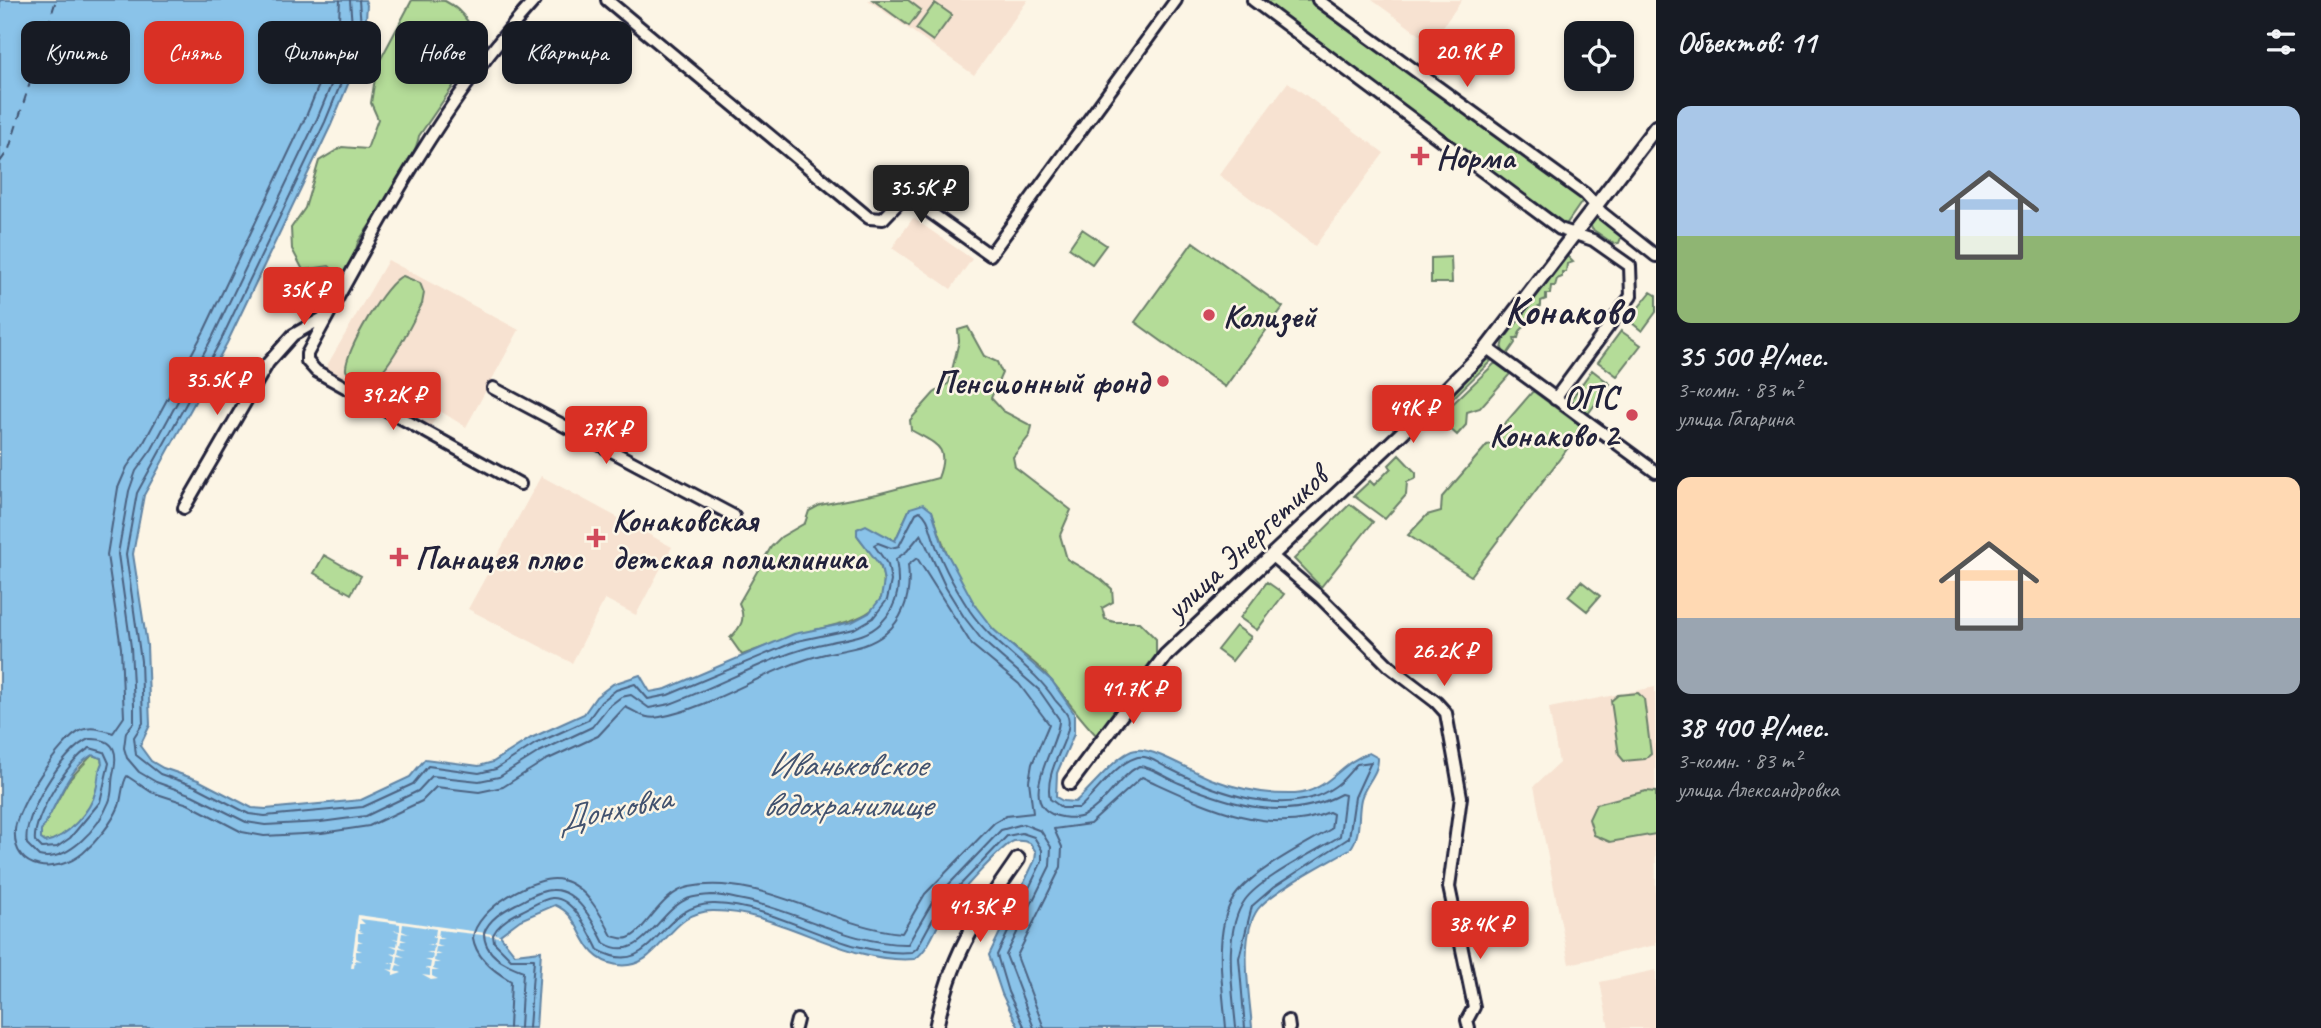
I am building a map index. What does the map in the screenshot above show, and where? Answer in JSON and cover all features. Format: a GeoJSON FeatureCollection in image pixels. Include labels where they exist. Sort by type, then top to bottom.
{"type":"FeatureCollection","features":[{"type":"Feature","properties":{"kind":"main road","name":"улица Энергетиков"},"geometry":{"type":"LineString","coordinates":[[1070,783],[1166,655],[1487,348],[1656,127]]}},
{"type":"Feature","properties":{"kind":"main road"},"geometry":{"type":"LineString","coordinates":[[936,1028],[945,986],[958,952],[1018,859]]}},
{"type":"Feature","properties":{"kind":"street"},"geometry":{"type":"LineString","coordinates":[[520,484],[309,367],[307,354],[448,108],[487,54],[535,0]]}},
{"type":"Feature","properties":{"kind":"street"},"geometry":{"type":"LineString","coordinates":[[607,0],[869,218],[883,219],[906,195],[990,255],[1175,0]]}},
{"type":"Feature","properties":{"kind":"street"},"geometry":{"type":"LineString","coordinates":[[1253,0],[1571,235],[1593,240],[1626,262],[1632,271],[1631,296],[1555,398]]}},
{"type":"Feature","properties":{"kind":"street"},"geometry":{"type":"LineString","coordinates":[[1318,0],[1595,204],[1602,214],[1656,256]]}},
{"type":"Feature","properties":{"kind":"street"},"geometry":{"type":"LineString","coordinates":[[1626,262],[1638,243]]}},
{"type":"Feature","properties":{"kind":"street"},"geometry":{"type":"LineString","coordinates":[[184,508],[268,363],[293,335],[328,315]]}},
{"type":"Feature","properties":{"kind":"street"},"geometry":{"type":"LineString","coordinates":[[1487,348],[1656,472]]}},
{"type":"Feature","properties":{"kind":"street"},"geometry":{"type":"LineString","coordinates":[[493,388],[734,516]]}},
{"type":"Feature","properties":{"kind":"street"},"geometry":{"type":"LineString","coordinates":[[1272,556],[1320,597],[1390,667],[1436,702],[1446,713],[1461,797],[1449,887],[1474,1007],[1467,1020],[1469,1028]]}},
{"type":"Feature","properties":{"kind":"shaded area"},"geometry":{"type":"Polygon","coordinates":[[[868,0],[1028,0],[974,75],[868,0]]]}},
{"type":"Feature","properties":{"kind":"shaded area"},"geometry":{"type":"Polygon","coordinates":[[[1372,0],[1462,0],[1431,43],[1372,0]]]}},
{"type":"Feature","properties":{"kind":"shaded area"},"geometry":{"type":"Polygon","coordinates":[[[1288,82],[1384,153],[1315,246],[1219,175],[1288,82]]]}},
{"type":"Feature","properties":{"kind":"shaded area"},"geometry":{"type":"Polygon","coordinates":[[[913,218],[972,259],[951,289],[892,248],[913,218]]]}},
{"type":"Feature","properties":{"kind":"shaded area"},"geometry":{"type":"Polygon","coordinates":[[[388,260],[519,330],[466,427],[440,411],[429,429],[325,369],[388,260]]]}},
{"type":"Feature","properties":{"kind":"shaded area"},"geometry":{"type":"Polygon","coordinates":[[[541,476],[672,547],[636,615],[605,599],[572,663],[468,609],[541,476]]]}},
{"type":"Feature","properties":{"kind":"shaded area"},"geometry":{"type":"Polygon","coordinates":[[[1655,687],[1656,945],[1569,964],[1534,786],[1559,763],[1549,708],[1655,687]]]}},
{"type":"Feature","properties":{"kind":"shaded area"},"geometry":{"type":"Polygon","coordinates":[[[1656,970],[1656,1028],[1609,1028],[1600,982],[1656,970]]]}},
{"type":"Feature","properties":{"kind":"green space"},"geometry":{"type":"Polygon","coordinates":[[[412,0],[445,1],[466,21],[401,21],[412,0]]]}},
{"type":"Feature","properties":{"kind":"green space"},"geometry":{"type":"Polygon","coordinates":[[[873,0],[908,0],[921,10],[909,26],[873,0]]]}},
{"type":"Feature","properties":{"kind":"green space"},"geometry":{"type":"Polygon","coordinates":[[[1262,0],[1310,0],[1583,200],[1565,226],[1262,0]]]}},
{"type":"Feature","properties":{"kind":"green space"},"geometry":{"type":"Polygon","coordinates":[[[935,3],[952,15],[933,41],[916,29],[935,3]]]}},
{"type":"Feature","properties":{"kind":"green space"},"geometry":{"type":"Polygon","coordinates":[[[395,32],[395,84],[455,84],[419,136],[403,175],[358,241],[350,267],[341,277],[329,266],[303,270],[292,249],[291,228],[305,208],[319,161],[342,147],[367,149],[378,119],[371,103],[374,84],[381,84],[381,58],[395,32]]]}},
{"type":"Feature","properties":{"kind":"green space"},"geometry":{"type":"Polygon","coordinates":[[[1594,218],[1600,218],[1622,235],[1619,243],[1614,244],[1592,229],[1590,223],[1594,218]]]}},
{"type":"Feature","properties":{"kind":"green space"},"geometry":{"type":"Polygon","coordinates":[[[1082,229],[1106,245],[1092,264],[1069,248],[1082,229]]]}},
{"type":"Feature","properties":{"kind":"green space","name":"Колизей"},"geometry":{"type":"Polygon","coordinates":[[[1193,242],[1283,307],[1225,387],[1135,322],[1193,242]]]}},
{"type":"Feature","properties":{"kind":"green space"},"geometry":{"type":"Polygon","coordinates":[[[1566,255],[1573,262],[1567,264],[1566,272],[1562,272],[1562,277],[1557,279],[1555,286],[1551,286],[1550,294],[1546,294],[1541,306],[1535,309],[1536,313],[1530,316],[1530,321],[1520,331],[1518,338],[1514,338],[1515,343],[1506,356],[1502,349],[1504,340],[1566,255]]]}},
{"type":"Feature","properties":{"kind":"green space"},"geometry":{"type":"Polygon","coordinates":[[[1451,257],[1452,283],[1431,283],[1431,258],[1451,257]]]}},
{"type":"Feature","properties":{"kind":"green space"},"geometry":{"type":"Polygon","coordinates":[[[403,276],[420,283],[424,293],[422,304],[400,346],[378,376],[367,383],[356,382],[346,370],[352,349],[377,303],[396,280],[403,276]]]}},
{"type":"Feature","properties":{"kind":"green space"},"geometry":{"type":"Polygon","coordinates":[[[1651,292],[1656,295],[1656,312],[1642,331],[1627,319],[1627,315],[1630,311],[1635,312],[1651,292]]]}},
{"type":"Feature","properties":{"kind":"green space"},"geometry":{"type":"Polygon","coordinates":[[[968,327],[984,356],[997,362],[1002,373],[991,398],[1003,411],[1032,426],[1030,435],[1013,457],[1015,467],[1071,510],[1060,535],[1067,559],[1101,579],[1112,589],[1113,602],[1102,608],[1105,619],[1114,622],[1139,622],[1156,639],[1156,660],[1098,737],[1043,671],[1000,635],[973,604],[956,574],[932,511],[910,508],[895,541],[866,526],[857,529],[857,535],[880,566],[884,587],[881,599],[864,615],[742,655],[730,638],[742,622],[739,603],[771,547],[781,537],[805,523],[809,511],[820,505],[938,478],[942,453],[934,443],[911,430],[910,420],[934,393],[949,383],[959,341],[958,330],[968,327]]]}},
{"type":"Feature","properties":{"kind":"green space"},"geometry":{"type":"Polygon","coordinates":[[[1621,331],[1641,345],[1617,376],[1598,362],[1621,331]]]}},
{"type":"Feature","properties":{"kind":"green space"},"geometry":{"type":"Polygon","coordinates":[[[1486,360],[1492,360],[1442,409],[1438,408],[1486,360]]]}},
{"type":"Feature","properties":{"kind":"green space"},"geometry":{"type":"Polygon","coordinates":[[[1495,363],[1510,374],[1480,408],[1467,412],[1466,425],[1457,435],[1438,418],[1495,363]]]}},
{"type":"Feature","properties":{"kind":"green space"},"geometry":{"type":"Polygon","coordinates":[[[1592,370],[1610,384],[1585,418],[1569,402],[1592,370]]]}},
{"type":"Feature","properties":{"kind":"green space"},"geometry":{"type":"Polygon","coordinates":[[[1533,391],[1583,428],[1471,576],[1408,535],[1427,515],[1441,511],[1442,497],[1487,445],[1500,442],[1502,427],[1533,391]]]}},
{"type":"Feature","properties":{"kind":"green space"},"geometry":{"type":"Polygon","coordinates":[[[1399,455],[1416,473],[1416,478],[1407,482],[1406,495],[1385,519],[1354,496],[1370,481],[1374,485],[1391,468],[1389,465],[1399,455]]]}},
{"type":"Feature","properties":{"kind":"green space"},"geometry":{"type":"Polygon","coordinates":[[[1350,504],[1373,522],[1321,587],[1294,559],[1350,504]]]}},
{"type":"Feature","properties":{"kind":"green space"},"geometry":{"type":"Polygon","coordinates":[[[324,555],[361,576],[351,594],[314,573],[324,555]]]}},
{"type":"Feature","properties":{"kind":"green space"},"geometry":{"type":"Polygon","coordinates":[[[1581,581],[1600,596],[1587,611],[1568,596],[1581,581]]]}},
{"type":"Feature","properties":{"kind":"green space"},"geometry":{"type":"Polygon","coordinates":[[[1267,582],[1284,594],[1257,630],[1240,618],[1267,582]]]}},
{"type":"Feature","properties":{"kind":"green space"},"geometry":{"type":"Polygon","coordinates":[[[1236,626],[1251,637],[1232,661],[1217,650],[1236,626]]]}},
{"type":"Feature","properties":{"kind":"green space"},"geometry":{"type":"Polygon","coordinates":[[[1638,693],[1644,699],[1651,754],[1645,759],[1624,761],[1619,755],[1611,701],[1618,695],[1638,693]]]}},
{"type":"Feature","properties":{"kind":"green space"},"geometry":{"type":"Polygon","coordinates":[[[92,755],[101,758],[102,763],[96,791],[89,807],[69,830],[45,842],[41,839],[41,831],[68,781],[92,755]]]}},
{"type":"Feature","properties":{"kind":"green space"},"geometry":{"type":"Polygon","coordinates":[[[1646,791],[1656,792],[1656,834],[1610,842],[1594,835],[1589,819],[1596,804],[1646,791]]]}},
{"type":"Feature","properties":{"kind":"water","name":"Иваньковское водохранилище"},"geometry":{"type":"Polygon","coordinates":[[[0,0],[365,0],[367,5],[366,21],[258,21],[258,84],[348,84],[227,343],[144,495],[133,554],[147,645],[150,725],[140,746],[151,761],[163,768],[198,780],[252,808],[266,809],[361,800],[410,777],[425,759],[479,766],[493,762],[531,738],[584,714],[596,697],[613,684],[640,675],[650,692],[666,689],[794,634],[852,622],[869,613],[881,598],[884,581],[881,567],[857,535],[857,529],[866,525],[895,541],[910,508],[923,504],[932,511],[943,546],[976,607],[993,629],[1052,681],[1074,713],[1074,734],[1057,773],[1056,797],[1063,801],[1075,802],[1121,757],[1136,750],[1152,752],[1231,786],[1284,794],[1316,788],[1359,757],[1369,753],[1378,758],[1376,769],[1361,799],[1358,831],[1350,849],[1275,894],[1258,909],[1252,921],[1248,935],[1247,967],[1252,1028],[1019,1028],[1002,994],[989,955],[1035,860],[1036,852],[1030,843],[1014,841],[999,852],[967,886],[945,913],[925,949],[915,959],[889,959],[864,954],[764,919],[714,911],[698,913],[685,920],[644,959],[632,964],[617,965],[604,961],[595,954],[572,919],[555,905],[520,920],[500,935],[515,954],[541,951],[536,1028],[0,1028],[0,0]],[[92,755],[75,770],[41,831],[41,839],[45,842],[62,835],[83,815],[93,798],[101,758],[92,755]]]}},
{"type":"Feature","properties":{"kind":"pier"},"geometry":{"type":"Polygon","coordinates":[[[358,915],[500,937],[439,930],[438,937],[444,939],[437,939],[436,945],[443,947],[436,947],[435,953],[442,955],[435,955],[434,961],[440,963],[434,963],[433,969],[439,971],[432,971],[432,976],[438,979],[431,980],[422,975],[430,976],[430,970],[424,968],[430,968],[431,962],[425,960],[432,960],[433,954],[426,952],[433,952],[434,946],[427,944],[434,944],[435,938],[429,936],[435,936],[436,929],[403,924],[402,931],[409,934],[402,933],[401,939],[407,941],[401,941],[400,946],[406,949],[399,948],[398,954],[405,957],[398,956],[397,963],[403,966],[397,965],[395,970],[402,973],[393,976],[393,972],[387,969],[393,970],[394,964],[388,962],[395,962],[396,956],[390,953],[396,954],[397,948],[390,945],[397,946],[398,940],[392,938],[398,939],[399,932],[393,930],[400,931],[400,924],[360,919],[365,924],[359,924],[359,931],[364,933],[358,933],[358,940],[363,942],[358,942],[357,949],[362,951],[356,951],[356,958],[362,961],[355,960],[354,968],[351,968],[358,915]]]}},
{"type":"Feature","properties":{"kind":"ferry route"},"geometry":{"type":"LineString","coordinates":[[0,162],[9,149],[56,0]]}},
{"type":"Feature","properties":{"kind":"place","name":"Норма"},"geometry":{"type":"Point","coordinates":[1420,156]}},
{"type":"Feature","properties":{"kind":"place","name":"Колизей"},"geometry":{"type":"Point","coordinates":[1209,315]}},
{"type":"Feature","properties":{"kind":"place","name":"Пенсионный фонд"},"geometry":{"type":"Point","coordinates":[1163,381]}},
{"type":"Feature","properties":{"kind":"place","name":"ОПС Конаково 2"},"geometry":{"type":"Point","coordinates":[1632,415]}},
{"type":"Feature","properties":{"kind":"place","name":"Конаковская детская поликлиника"},"geometry":{"type":"Point","coordinates":[596,538]}},
{"type":"Feature","properties":{"kind":"place","name":"Панацея плюс"},"geometry":{"type":"Point","coordinates":[399,557]}},
{"type":"Feature","properties":{"kind":"district","name":"Конаково"},"geometry":{"type":"Point","coordinates":[1569,310]}},
{"type":"Feature","properties":{"kind":"water label","name":"Донховка"},"geometry":{"type":"Point","coordinates":[614,808]}}]}
